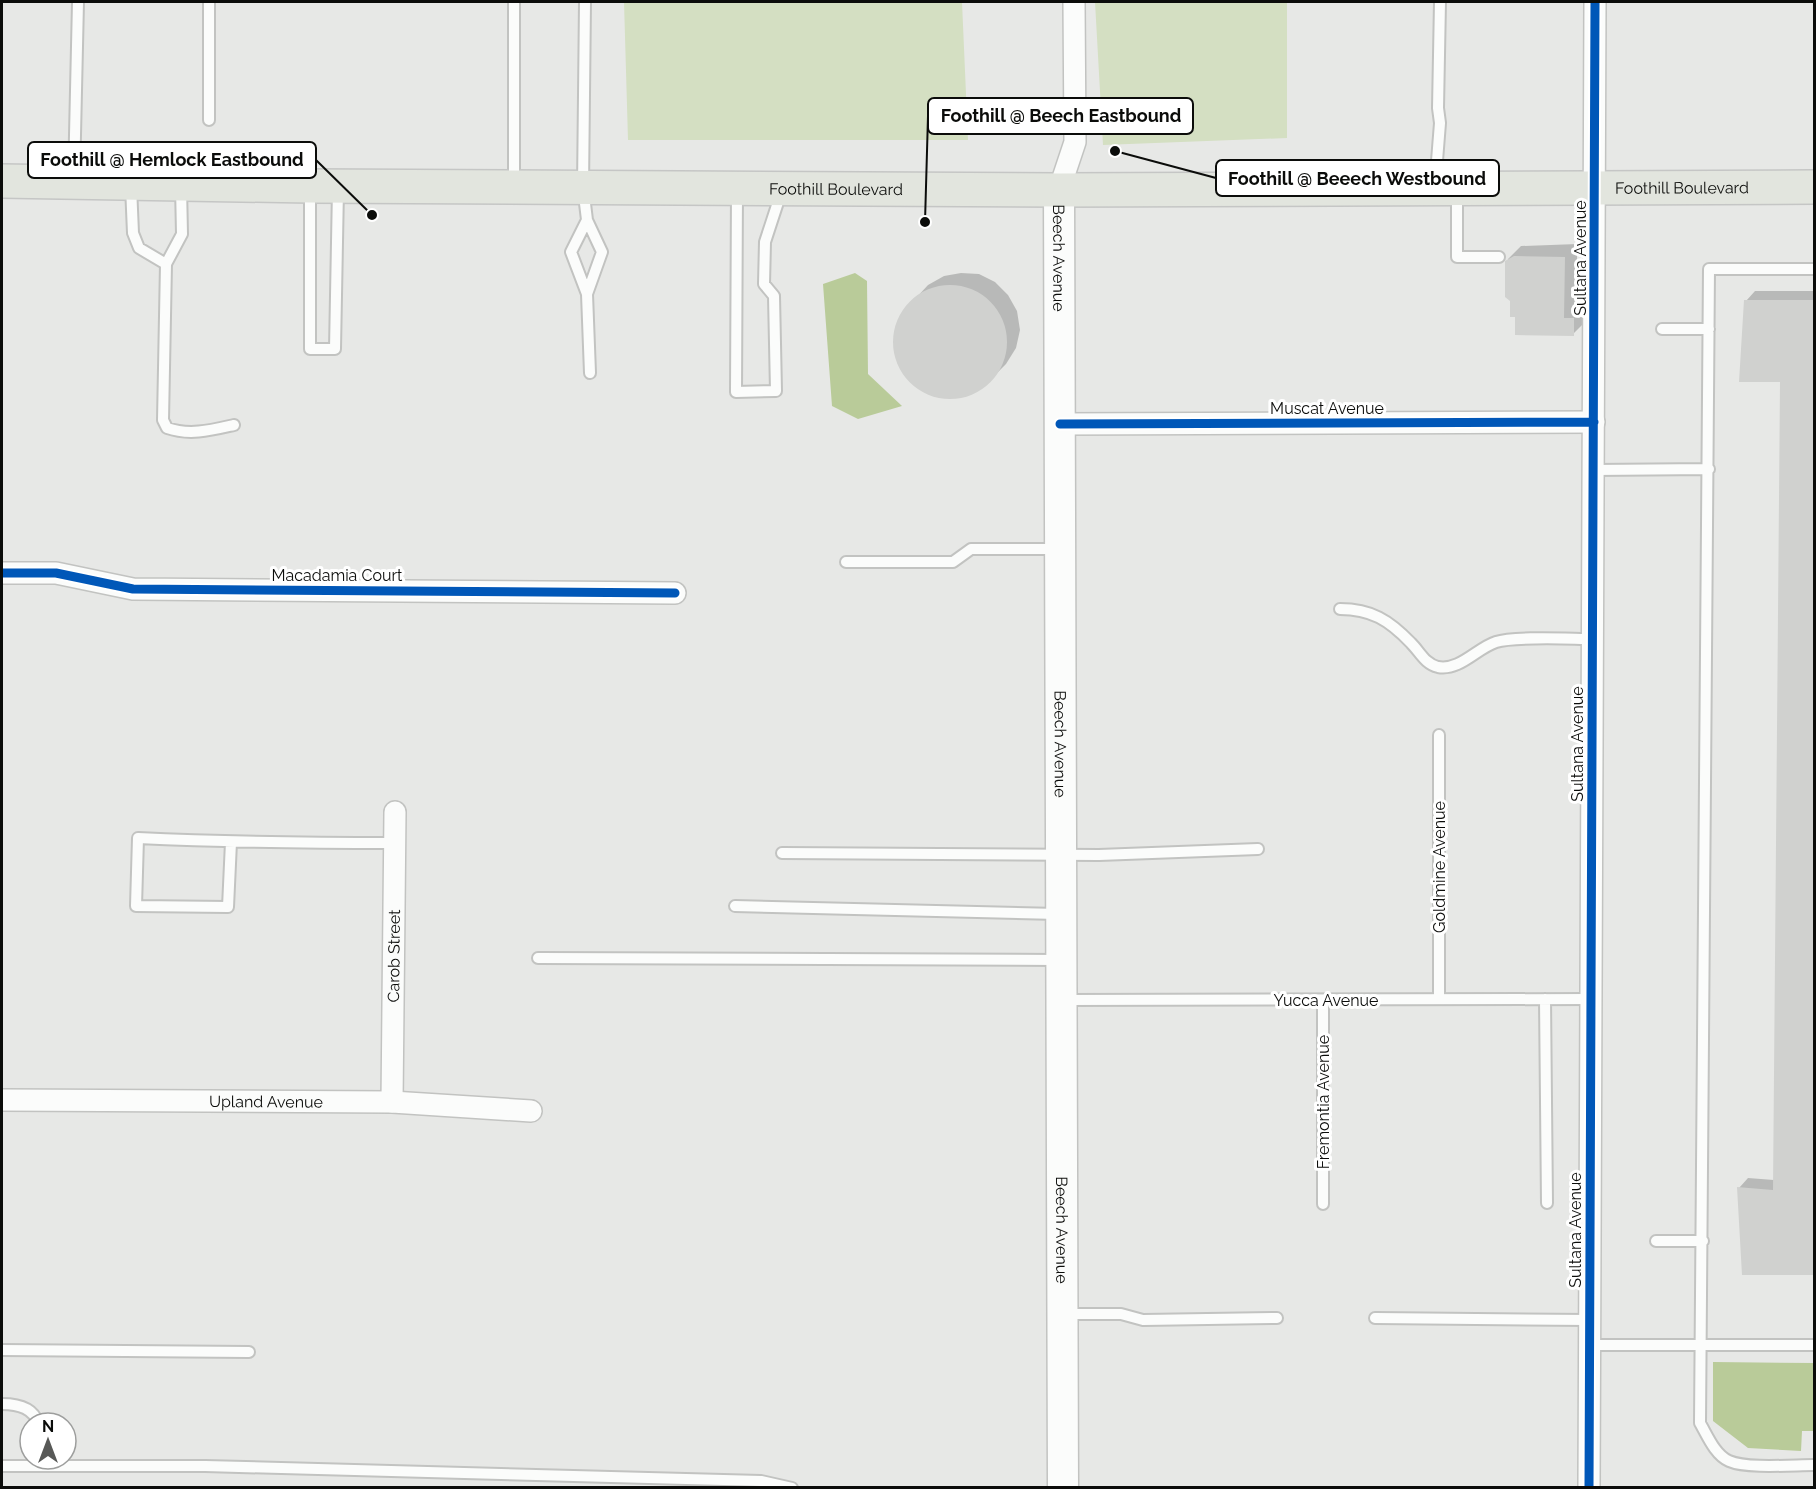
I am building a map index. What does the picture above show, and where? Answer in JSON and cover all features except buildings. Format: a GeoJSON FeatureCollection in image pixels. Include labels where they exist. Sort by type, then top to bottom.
{"type":"FeatureCollection","features":[{"type":"Feature","properties":{"kind":"main road","name":"Foothill Boulevard"},"geometry":{"type":"LineString","coordinates":[[2,181],[324,186],[1059,190],[1815,187]]}},
{"type":"Feature","properties":{"kind":"main road","name":"Beech Avenue"},"geometry":{"type":"LineString","coordinates":[[1059,190],[1063,1488]]}},
{"type":"Feature","properties":{"kind":"street","name":"Beech Avenue"},"geometry":{"type":"LineString","coordinates":[[1059,190],[1075,142],[1074,2]]}},
{"type":"Feature","properties":{"kind":"street","name":"Sultana Avenue"},"geometry":{"type":"LineString","coordinates":[[1588,1488],[1595,2]]}},
{"type":"Feature","properties":{"kind":"street","name":"Muscat Avenue"},"geometry":{"type":"LineString","coordinates":[[1060,424],[1594,422]]}},
{"type":"Feature","properties":{"kind":"street","name":"Macadamia Court"},"geometry":{"type":"LineString","coordinates":[[2,573],[56,573],[134,589],[675,593]]}},
{"type":"Feature","properties":{"kind":"street","name":"Carob Street"},"geometry":{"type":"LineString","coordinates":[[392,1102],[395,812]]}},
{"type":"Feature","properties":{"kind":"street","name":"Upland Avenue"},"geometry":{"type":"LineString","coordinates":[[2,1100],[392,1102],[531,1111]]}},
{"type":"Feature","properties":{"kind":"lane"},"geometry":{"type":"LineString","coordinates":[[74,182],[78,2]]}},
{"type":"Feature","properties":{"kind":"lane"},"geometry":{"type":"LineString","coordinates":[[208,2],[209,120]]}},
{"type":"Feature","properties":{"kind":"lane"},"geometry":{"type":"LineString","coordinates":[[514,2],[514,186]]}},
{"type":"Feature","properties":{"kind":"lane"},"geometry":{"type":"LineString","coordinates":[[585,2],[583,186],[587,219],[602,252],[587,294]]}},
{"type":"Feature","properties":{"kind":"lane"},"geometry":{"type":"LineString","coordinates":[[1440,2],[1438,108],[1456,257],[1498,257]]}},
{"type":"Feature","properties":{"kind":"lane"},"geometry":{"type":"LineString","coordinates":[[131,183],[134,233],[139,248],[166,264]]}},
{"type":"Feature","properties":{"kind":"lane"},"geometry":{"type":"LineString","coordinates":[[181,183],[182,234],[166,264],[163,420],[167,428],[178,432],[205,432],[234,425]]}},
{"type":"Feature","properties":{"kind":"lane"},"geometry":{"type":"LineString","coordinates":[[324,186],[335,349],[310,349],[324,186]]}},
{"type":"Feature","properties":{"kind":"lane"},"geometry":{"type":"LineString","coordinates":[[737,188],[736,392],[776,392],[774,296],[764,284],[765,242],[783,188]]}},
{"type":"Feature","properties":{"kind":"lane"},"geometry":{"type":"LineString","coordinates":[[587,219],[571,252],[587,294],[590,373]]}},
{"type":"Feature","properties":{"kind":"lane"},"geometry":{"type":"LineString","coordinates":[[1815,270],[1709,269],[1701,1423],[1711,1444],[1728,1461],[1766,1465],[1815,1465]]}},
{"type":"Feature","properties":{"kind":"lane"},"geometry":{"type":"LineString","coordinates":[[1662,329],[1709,329]]}},
{"type":"Feature","properties":{"kind":"lane"},"geometry":{"type":"LineString","coordinates":[[1594,470],[1709,469]]}},
{"type":"Feature","properties":{"kind":"lane"},"geometry":{"type":"LineString","coordinates":[[846,562],[953,562],[971,549],[1060,549]]}},
{"type":"Feature","properties":{"kind":"lane"},"geometry":{"type":"LineString","coordinates":[[1340,609],[1362,609],[1388,622],[1412,644],[1425,660],[1439,667],[1457,664],[1497,641],[1593,639]]}},
{"type":"Feature","properties":{"kind":"lane","name":"Goldmine Avenue"},"geometry":{"type":"LineString","coordinates":[[1439,735],[1439,999]]}},
{"type":"Feature","properties":{"kind":"lane"},"geometry":{"type":"LineString","coordinates":[[231,842],[228,907],[136,906],[138,838],[231,842],[394,843]]}},
{"type":"Feature","properties":{"kind":"lane"},"geometry":{"type":"LineString","coordinates":[[782,853],[1061,854],[1258,849]]}},
{"type":"Feature","properties":{"kind":"lane"},"geometry":{"type":"LineString","coordinates":[[735,906],[1061,914]]}},
{"type":"Feature","properties":{"kind":"lane"},"geometry":{"type":"LineString","coordinates":[[538,958],[1062,960]]}},
{"type":"Feature","properties":{"kind":"lane"},"geometry":{"type":"LineString","coordinates":[[1545,999],[1547,1203]]}},
{"type":"Feature","properties":{"kind":"lane","name":"Yucca Avenue"},"geometry":{"type":"LineString","coordinates":[[1062,1000],[1591,999]]}},
{"type":"Feature","properties":{"kind":"lane","name":"Fremontia Avenue"},"geometry":{"type":"LineString","coordinates":[[1323,1000],[1323,1204]]}},
{"type":"Feature","properties":{"kind":"lane"},"geometry":{"type":"LineString","coordinates":[[1656,1241],[1703,1241]]}},
{"type":"Feature","properties":{"kind":"lane"},"geometry":{"type":"LineString","coordinates":[[1063,1314],[1121,1314],[1143,1320],[1277,1318]]}},
{"type":"Feature","properties":{"kind":"lane"},"geometry":{"type":"LineString","coordinates":[[1375,1318],[1589,1320]]}},
{"type":"Feature","properties":{"kind":"lane"},"geometry":{"type":"LineString","coordinates":[[1589,1345],[1815,1345]]}},
{"type":"Feature","properties":{"kind":"lane"},"geometry":{"type":"LineString","coordinates":[[2,1350],[249,1352]]}},
{"type":"Feature","properties":{"kind":"lane"},"geometry":{"type":"LineString","coordinates":[[2,1404],[24,1407],[29,1411]]}},
{"type":"Feature","properties":{"kind":"lane"},"geometry":{"type":"LineString","coordinates":[[78,1464],[761,1480],[792,1488]]}},
{"type":"Feature","properties":{"kind":"lane"},"geometry":{"type":"LineString","coordinates":[[2,1466],[18,1465]]}},
{"type":"Feature","properties":{"kind":"shaded area"},"geometry":{"type":"Polygon","coordinates":[[[624,2],[962,2],[968,140],[628,140],[624,2]]]}},
{"type":"Feature","properties":{"kind":"shaded area"},"geometry":{"type":"Polygon","coordinates":[[[1095,2],[1287,2],[1287,138],[1103,145],[1095,2]]]}},
{"type":"Feature","properties":{"kind":"shaded area"},"geometry":{"type":"Polygon","coordinates":[[[855,273],[867,281],[868,374],[902,406],[858,419],[832,406],[823,284],[855,273]]]}},
{"type":"Feature","properties":{"kind":"shaded area"},"geometry":{"type":"Polygon","coordinates":[[[1713,1362],[1814,1363],[1814,1431],[1802,1431],[1801,1451],[1748,1448],[1713,1421],[1713,1362]]]}},
{"type":"Feature","properties":{"kind":"cycle path"},"geometry":{"type":"LineString","coordinates":[[1589,1488],[1595,2]]}},
{"type":"Feature","properties":{"kind":"cycle path"},"geometry":{"type":"LineString","coordinates":[[1060,424],[1594,422]]}},
{"type":"Feature","properties":{"kind":"cycle path"},"geometry":{"type":"LineString","coordinates":[[2,573],[56,573],[133,589],[675,593]]}},
{"type":"Feature","properties":{"kind":"place","name":"Foothill @ Beeech Westbound"},"geometry":{"type":"Point","coordinates":[1115,151]}},
{"type":"Feature","properties":{"kind":"place","name":"Foothill @ Hemlock Eastbound"},"geometry":{"type":"Point","coordinates":[372,215]}},
{"type":"Feature","properties":{"kind":"place","name":"Foothill @ Beech Eastbound"},"geometry":{"type":"Point","coordinates":[925,222]}}]}
